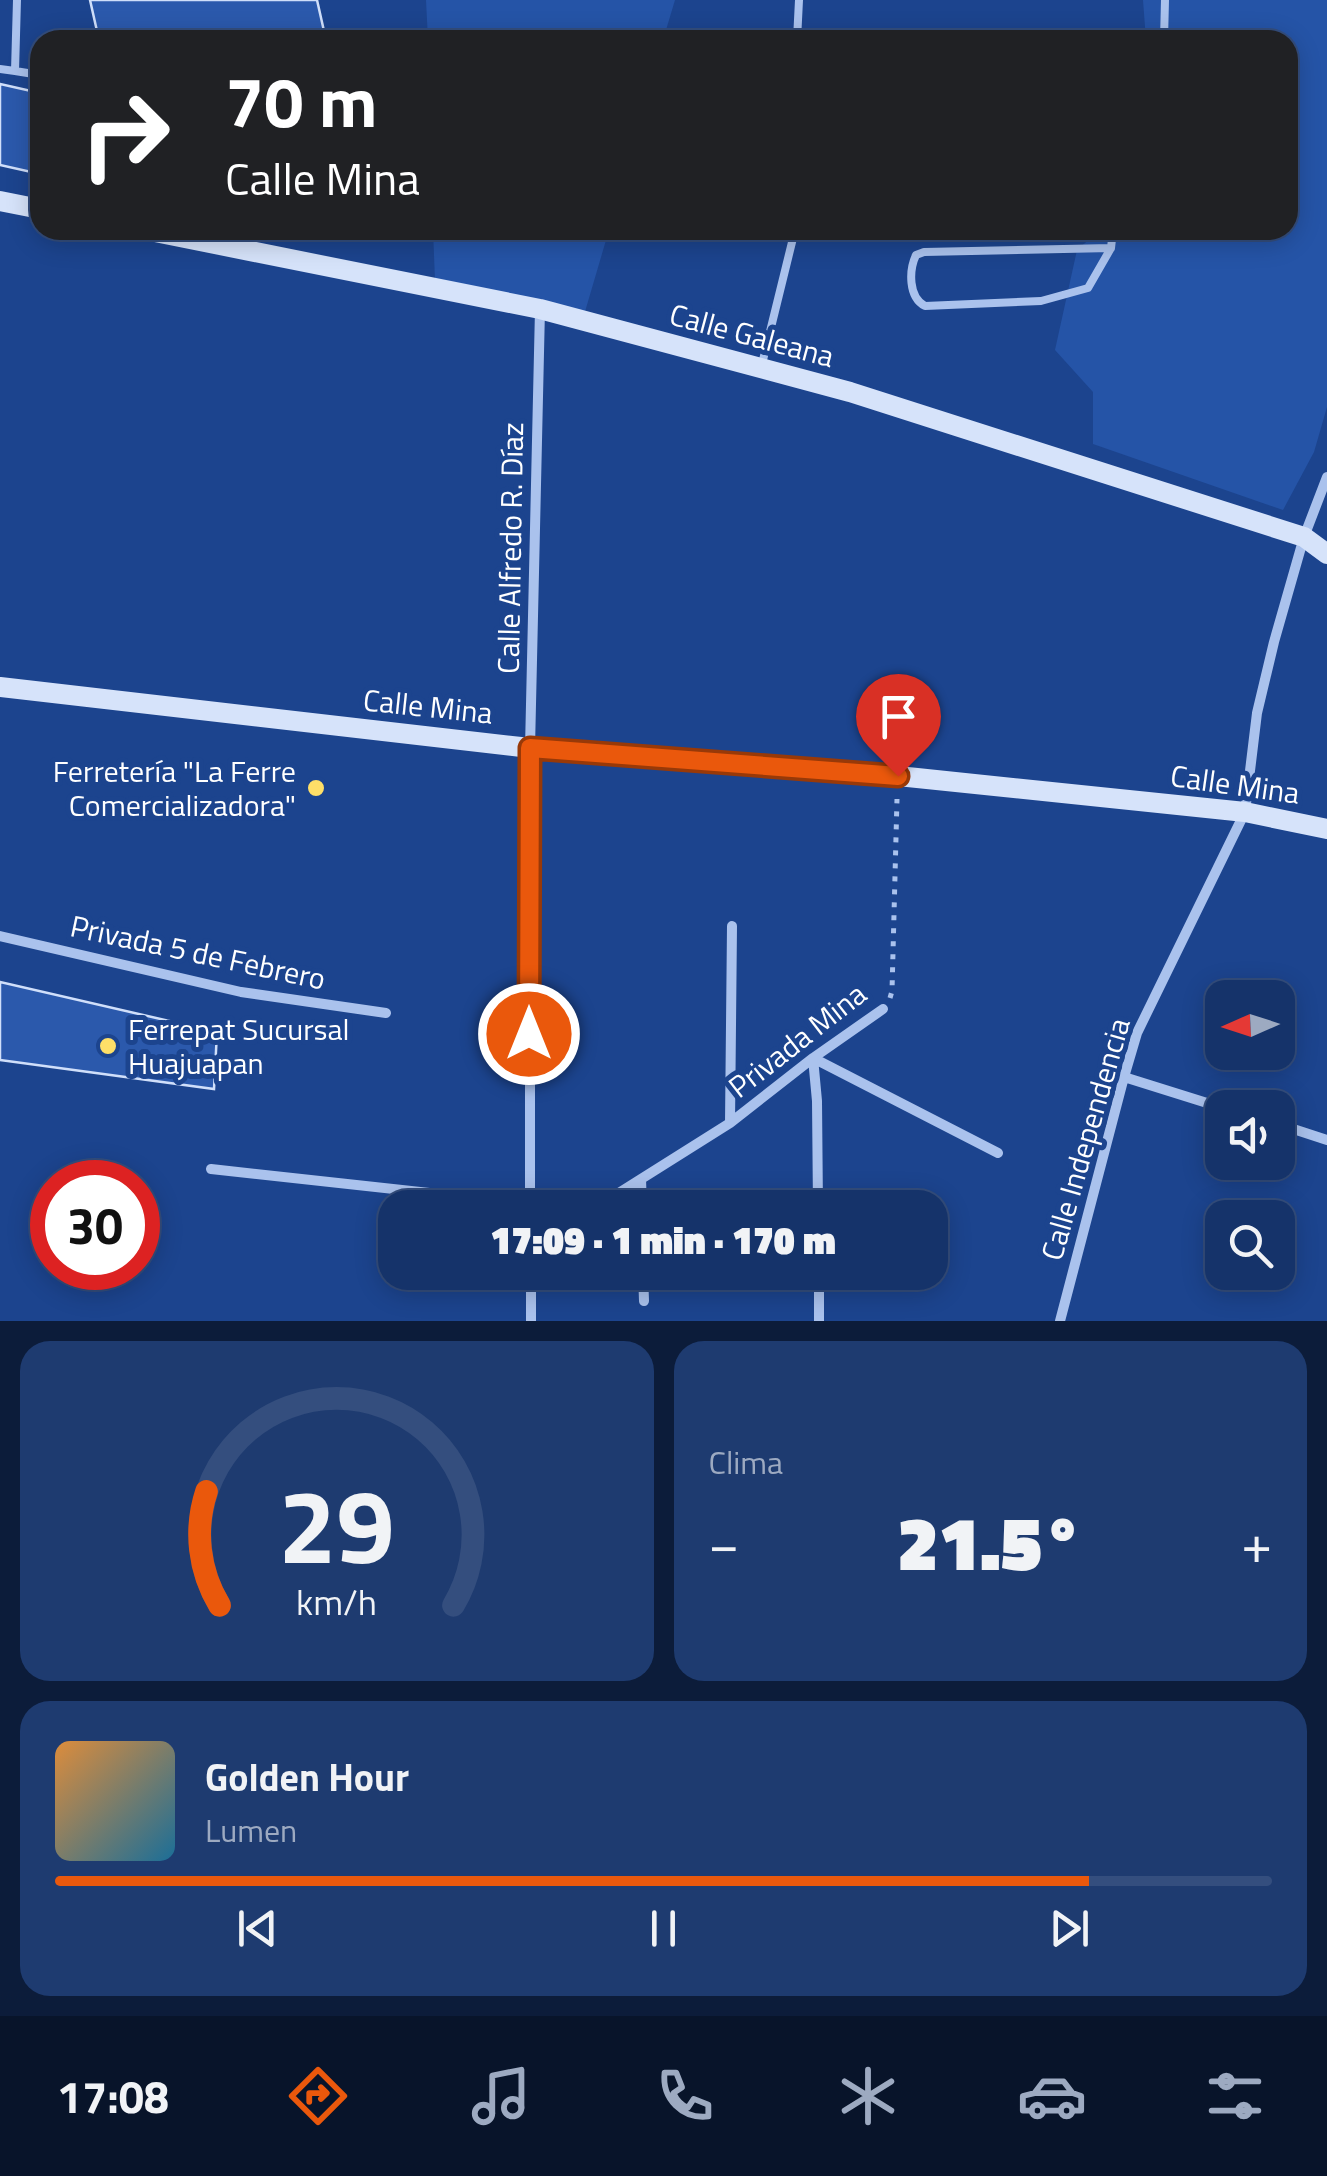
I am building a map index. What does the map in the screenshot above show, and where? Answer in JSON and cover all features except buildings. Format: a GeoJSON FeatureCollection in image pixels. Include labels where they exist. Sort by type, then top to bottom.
{"type":"FeatureCollection","features":[{"type":"Feature","properties":{"kind":"main road"},"geometry":{"type":"LineString","coordinates":[[0,201],[30,207]]}},
{"type":"Feature","properties":{"kind":"main road","name":"Calle Galeana"},"geometry":{"type":"LineString","coordinates":[[195,240],[540,309],[868,398],[1304,536],[1327,554]]}},
{"type":"Feature","properties":{"kind":"main road","name":"Calle Mina"},"geometry":{"type":"LineString","coordinates":[[0,687],[530,748],[898,776],[1245,812],[1327,829]]}},
{"type":"Feature","properties":{"kind":"street","name":"Calle Alfredo R. Díaz"},"geometry":{"type":"LineString","coordinates":[[530,1190],[530,748],[540,309]]}},
{"type":"Feature","properties":{"kind":"street","name":"Calle Independencia"},"geometry":{"type":"LineString","coordinates":[[1060,1321],[1137,1033],[1245,812],[1257,714],[1274,642],[1304,536],[1327,477]]}},
{"type":"Feature","properties":{"kind":"street"},"geometry":{"type":"LineString","coordinates":[[730,1123],[732,926]]}},
{"type":"Feature","properties":{"kind":"street","name":"Privada 5 de Febrero"},"geometry":{"type":"LineString","coordinates":[[0,936],[241,992],[386,1014]]}},
{"type":"Feature","properties":{"kind":"street","name":"Privada Mina"},"geometry":{"type":"LineString","coordinates":[[624,1190],[730,1123],[883,1009]]}},
{"type":"Feature","properties":{"kind":"street"},"geometry":{"type":"LineString","coordinates":[[813,1058],[998,1152]]}},
{"type":"Feature","properties":{"kind":"street"},"geometry":{"type":"LineString","coordinates":[[813,1058],[818,1190]]}},
{"type":"Feature","properties":{"kind":"street"},"geometry":{"type":"LineString","coordinates":[[1124,1077],[1205,1102]]}},
{"type":"Feature","properties":{"kind":"street"},"geometry":{"type":"LineString","coordinates":[[1295,1130],[1327,1140]]}},
{"type":"Feature","properties":{"kind":"street"},"geometry":{"type":"LineString","coordinates":[[212,1170],[389,1190]]}},
{"type":"Feature","properties":{"kind":"street"},"geometry":{"type":"LineString","coordinates":[[641,1179],[641,1190]]}},
{"type":"Feature","properties":{"kind":"street"},"geometry":{"type":"LineString","coordinates":[[531,1290],[531,1321]]}},
{"type":"Feature","properties":{"kind":"street"},"geometry":{"type":"LineString","coordinates":[[644,1290],[644,1301]]}},
{"type":"Feature","properties":{"kind":"street"},"geometry":{"type":"LineString","coordinates":[[819,1290],[820,1321]]}},
{"type":"Feature","properties":{"kind":"lane"},"geometry":{"type":"LineString","coordinates":[[14,72],[17,0]]}},
{"type":"Feature","properties":{"kind":"lane"},"geometry":{"type":"LineString","coordinates":[[798,30],[799,0]]}},
{"type":"Feature","properties":{"kind":"lane"},"geometry":{"type":"LineString","coordinates":[[1164,30],[1165,0]]}},
{"type":"Feature","properties":{"kind":"lane"},"geometry":{"type":"LineString","coordinates":[[0,68],[30,74]]}},
{"type":"Feature","properties":{"kind":"lane"},"geometry":{"type":"LineString","coordinates":[[761,369],[792,240]]}},
{"type":"Feature","properties":{"kind":"lane"},"geometry":{"type":"LineString","coordinates":[[1111,248],[924,252],[916,255],[912,264],[913,293],[916,302],[925,306],[1040,301],[1088,288],[1111,248],[1112,240]]}},
{"type":"Feature","properties":{"kind":"path","name":"Privada Mina"},"geometry":{"type":"LineString","coordinates":[[883,1009],[892,992],[898,776]]}},
{"type":"Feature","properties":{"kind":"shaded area"},"geometry":{"type":"Polygon","coordinates":[[[426,0],[675,0],[666,30],[428,30],[426,0]]]}},
{"type":"Feature","properties":{"kind":"shaded area"},"geometry":{"type":"Polygon","coordinates":[[[1143,0],[1327,0],[1327,407],[1314,452],[1283,510],[1093,444],[1093,392],[1055,350],[1077,250],[1088,240],[1298,240],[1298,30],[1145,30],[1143,0]]]}},
{"type":"Feature","properties":{"kind":"shaded area"},"geometry":{"type":"Polygon","coordinates":[[[433,240],[606,240],[584,315],[435,280],[433,240]]]}},
{"type":"Feature","properties":{"kind":"place","name":"Ferretería \"La Ferre Comercializadora\""},"geometry":{"type":"Point","coordinates":[316,788]}},
{"type":"Feature","properties":{"kind":"place","name":"Ferrepat Sucursal Huajuapan"},"geometry":{"type":"Point","coordinates":[108,1046]}},
{"type":"Feature","properties":{"kind":"route"},"geometry":{"type":"LineString","coordinates":[[529,1034],[530,748],[898,776]]}}]}
